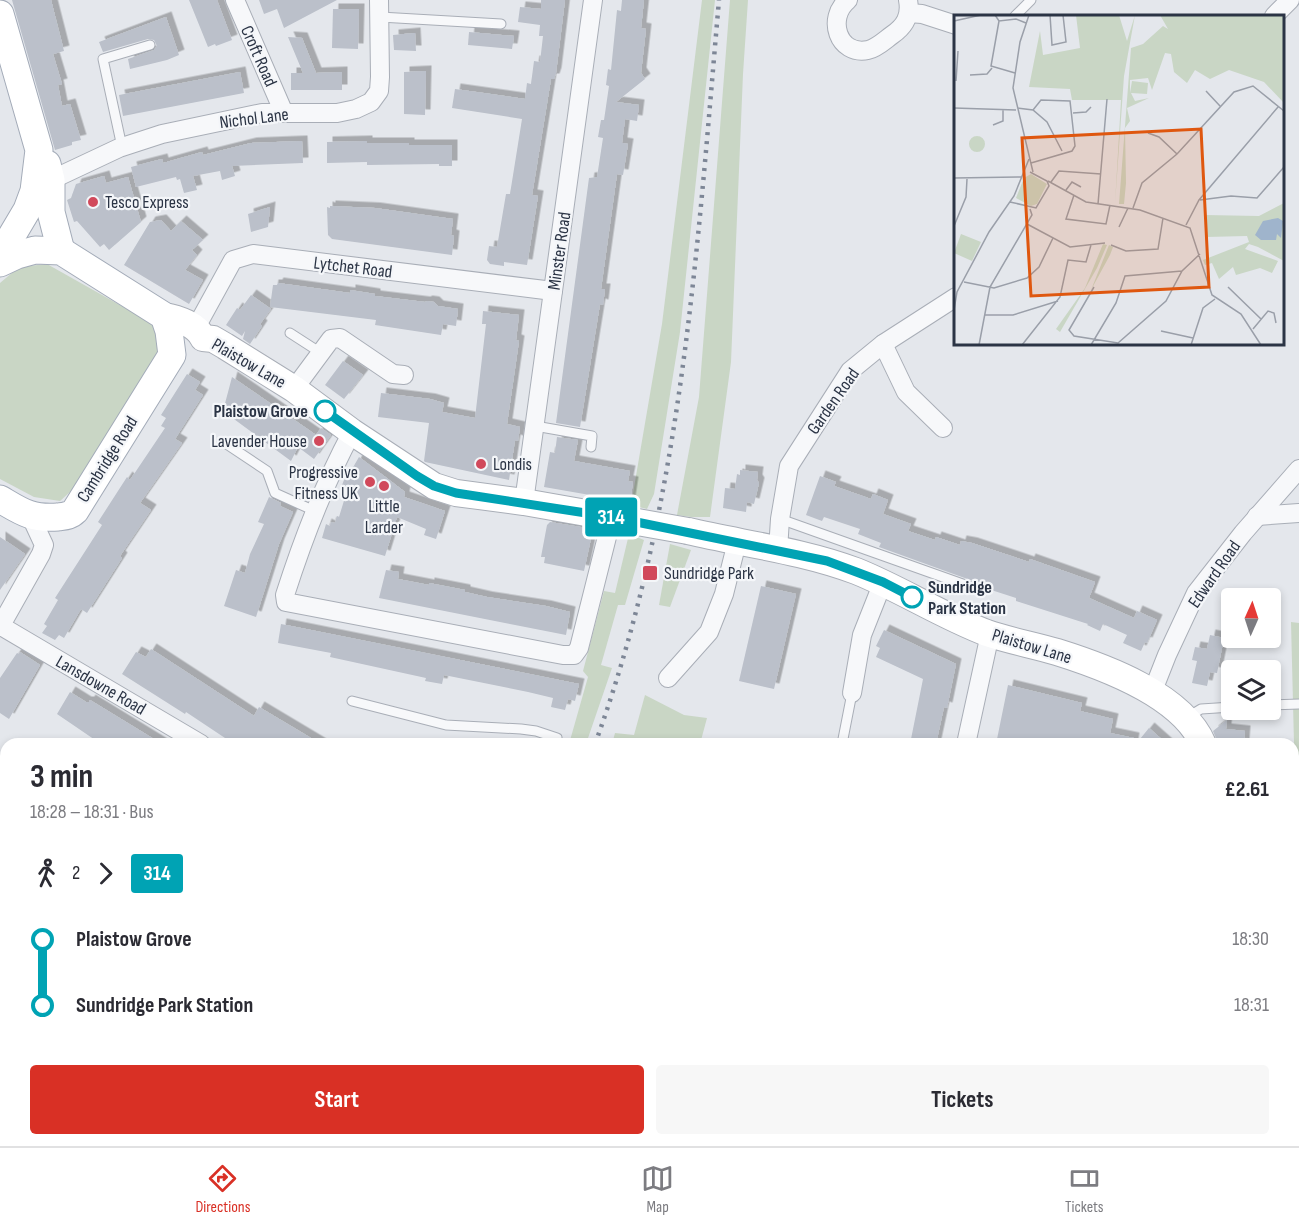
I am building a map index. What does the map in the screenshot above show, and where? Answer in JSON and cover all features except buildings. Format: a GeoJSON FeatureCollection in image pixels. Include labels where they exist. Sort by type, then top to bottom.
{"type":"FeatureCollection","features":[{"type":"Feature","properties":{"kind":"main road"},"geometry":{"type":"LineString","coordinates":[[0,14],[39,150],[49,169],[51,212],[61,251],[35,250],[0,262]]}},
{"type":"Feature","properties":{"kind":"main road"},"geometry":{"type":"LineString","coordinates":[[0,262],[8,242],[27,210],[34,191],[39,150]]}},
{"type":"Feature","properties":{"kind":"main road","name":"Plaistow Lane"},"geometry":{"type":"LineString","coordinates":[[61,251],[164,316]]}},
{"type":"Feature","properties":{"kind":"main road"},"geometry":{"type":"LineString","coordinates":[[164,316],[169,331],[172,355]]}},
{"type":"Feature","properties":{"kind":"main road","name":"Cambridge Road"},"geometry":{"type":"LineString","coordinates":[[31,517],[70,516],[75,511],[172,355]]}},
{"type":"Feature","properties":{"kind":"main road"},"geometry":{"type":"LineString","coordinates":[[0,499],[31,517]]}},
{"type":"Feature","properties":{"kind":"street","name":"Croft Road"},"geometry":{"type":"LineString","coordinates":[[235,0],[284,113]]}},
{"type":"Feature","properties":{"kind":"street","name":"Minster Road"},"geometry":{"type":"LineString","coordinates":[[524,502],[593,0]]}},
{"type":"Feature","properties":{"kind":"street"},"geometry":{"type":"LineString","coordinates":[[848,0],[839,9],[836,27],[844,43],[860,50],[869,50],[877,46],[904,26],[909,6],[922,14],[954,24]]}},
{"type":"Feature","properties":{"kind":"street"},"geometry":{"type":"LineString","coordinates":[[1275,15],[1290,0]]}},
{"type":"Feature","properties":{"kind":"street","name":"Nichol Lane"},"geometry":{"type":"LineString","coordinates":[[51,180],[122,147],[183,130],[262,113],[337,113],[356,109],[371,102],[379,91],[379,9]]}},
{"type":"Feature","properties":{"kind":"street","name":"Lytchet Road"},"geometry":{"type":"LineString","coordinates":[[197,332],[199,322],[233,260],[253,254],[553,291]]}},
{"type":"Feature","properties":{"kind":"street","name":"Garden Road"},"geometry":{"type":"LineString","coordinates":[[778,550],[780,519],[789,466],[850,371],[883,344],[954,298]]}},
{"type":"Feature","properties":{"kind":"street","name":"Plaistow Lane"},"geometry":{"type":"LineString","coordinates":[[164,316],[213,339],[294,388],[352,432],[434,486],[456,493],[524,502],[688,531],[827,561],[883,582],[940,612],[990,634],[1068,656],[1118,675],[1152,693],[1186,718],[1199,738]]}},
{"type":"Feature","properties":{"kind":"street","name":"Cambridge Road"},"geometry":{"type":"LineString","coordinates":[[172,355],[190,343],[197,332]]}},
{"type":"Feature","properties":{"kind":"street"},"geometry":{"type":"LineString","coordinates":[[294,388],[332,339],[340,338],[393,374],[404,375]]}},
{"type":"Feature","properties":{"kind":"street"},"geometry":{"type":"LineString","coordinates":[[883,344],[906,392],[943,428]]}},
{"type":"Feature","properties":{"kind":"street"},"geometry":{"type":"LineString","coordinates":[[352,432],[315,510],[295,563],[285,595],[286,602],[563,655],[574,655],[579,648],[619,518]]}},
{"type":"Feature","properties":{"kind":"street","name":"Edward Road"},"geometry":{"type":"LineString","coordinates":[[1152,693],[1196,593],[1257,516],[1299,469]]}},
{"type":"Feature","properties":{"kind":"street"},"geometry":{"type":"LineString","coordinates":[[1257,516],[1299,513]]}},
{"type":"Feature","properties":{"kind":"street"},"geometry":{"type":"LineString","coordinates":[[0,627],[39,561],[44,545],[31,517]]}},
{"type":"Feature","properties":{"kind":"street"},"geometry":{"type":"LineString","coordinates":[[668,678],[709,632],[724,594],[737,542]]}},
{"type":"Feature","properties":{"kind":"street"},"geometry":{"type":"LineString","coordinates":[[852,693],[862,635],[883,582]]}},
{"type":"Feature","properties":{"kind":"street","name":"Lansdowne Road"},"geometry":{"type":"LineString","coordinates":[[0,627],[178,738]]}},
{"type":"Feature","properties":{"kind":"street"},"geometry":{"type":"LineString","coordinates":[[967,738],[990,634]]}},
{"type":"Feature","properties":{"kind":"lane"},"geometry":{"type":"LineString","coordinates":[[1016,15],[1031,0]]}},
{"type":"Feature","properties":{"kind":"lane"},"geometry":{"type":"LineString","coordinates":[[379,9],[501,24]]}},
{"type":"Feature","properties":{"kind":"lane"},"geometry":{"type":"LineString","coordinates":[[122,147],[103,59],[150,45]]}},
{"type":"Feature","properties":{"kind":"lane"},"geometry":{"type":"LineString","coordinates":[[290,333],[321,353]]}},
{"type":"Feature","properties":{"kind":"lane"},"geometry":{"type":"LineString","coordinates":[[536,426],[592,436],[591,447]]}},
{"type":"Feature","properties":{"kind":"lane"},"geometry":{"type":"LineString","coordinates":[[225,443],[267,471],[275,493],[315,510]]}},
{"type":"Feature","properties":{"kind":"lane"},"geometry":{"type":"LineString","coordinates":[[780,519],[971,587]]}},
{"type":"Feature","properties":{"kind":"lane"},"geometry":{"type":"LineString","coordinates":[[843,738],[852,693]]}},
{"type":"Feature","properties":{"kind":"lane"},"geometry":{"type":"LineString","coordinates":[[352,700],[446,725],[536,731],[558,738]]}},
{"type":"Feature","properties":{"kind":"lane"},"geometry":{"type":"LineString","coordinates":[[1281,705],[1299,704]]}},
{"type":"Feature","properties":{"kind":"lane"},"geometry":{"type":"LineString","coordinates":[[1186,718],[1201,709],[1221,707]]}},
{"type":"Feature","properties":{"kind":"green space"},"geometry":{"type":"Polygon","coordinates":[[[702,0],[715,0],[680,332],[654,494],[647,509],[631,505],[662,324],[702,0]]]}},
{"type":"Feature","properties":{"kind":"green space"},"geometry":{"type":"Polygon","coordinates":[[[730,0],[748,0],[731,362],[710,517],[691,517],[677,515],[699,397],[730,0]]]}},
{"type":"Feature","properties":{"kind":"green space"},"geometry":{"type":"Polygon","coordinates":[[[47,264],[150,322],[163,339],[157,365],[80,483],[60,501],[34,497],[0,479],[0,283],[19,267],[47,264]]]}},
{"type":"Feature","properties":{"kind":"green space"},"geometry":{"type":"Polygon","coordinates":[[[629,534],[644,540],[625,605],[618,605],[601,665],[612,668],[588,738],[571,738],[588,677],[583,671],[604,591],[615,593],[629,534]]]}},
{"type":"Feature","properties":{"kind":"green space"},"geometry":{"type":"Polygon","coordinates":[[[670,544],[691,550],[670,607],[659,605],[670,544]]]}},
{"type":"Feature","properties":{"kind":"green space"},"geometry":{"type":"Polygon","coordinates":[[[1291,622],[1299,623],[1299,738],[1294,738],[1291,622]]]}},
{"type":"Feature","properties":{"kind":"green space"},"geometry":{"type":"Polygon","coordinates":[[[645,695],[684,715],[707,718],[702,738],[614,738],[615,733],[634,735],[645,695]]]}},
{"type":"Feature","properties":{"kind":"railway"},"geometry":{"type":"LineString","coordinates":[[597,738],[624,654],[648,562],[667,470],[693,283],[719,0]]}},
{"type":"Feature","properties":{"kind":"bus line","name":"314"},"geometry":{"type":"LineString","coordinates":[[325,411],[417,476],[434,486],[456,493],[612,517],[827,561],[883,582],[912,597]]}},
{"type":"Feature","properties":{"kind":"place","name":"Tesco Express"},"geometry":{"type":"Point","coordinates":[93,202]}},
{"type":"Feature","properties":{"kind":"place","name":"Plaistow Grove"},"geometry":{"type":"Point","coordinates":[325,411]}},
{"type":"Feature","properties":{"kind":"place","name":"Lavender House"},"geometry":{"type":"Point","coordinates":[319,441]}},
{"type":"Feature","properties":{"kind":"place","name":"Londis"},"geometry":{"type":"Point","coordinates":[481,464]}},
{"type":"Feature","properties":{"kind":"place","name":"Progressive Fitness UK"},"geometry":{"type":"Point","coordinates":[370,482]}},
{"type":"Feature","properties":{"kind":"place","name":"Little Larder"},"geometry":{"type":"Point","coordinates":[384,486]}},
{"type":"Feature","properties":{"kind":"place","name":"Sundridge Park"},"geometry":{"type":"Point","coordinates":[650,573]}},
{"type":"Feature","properties":{"kind":"place","name":"Sundridge Park Station"},"geometry":{"type":"Point","coordinates":[912,597]}}]}
